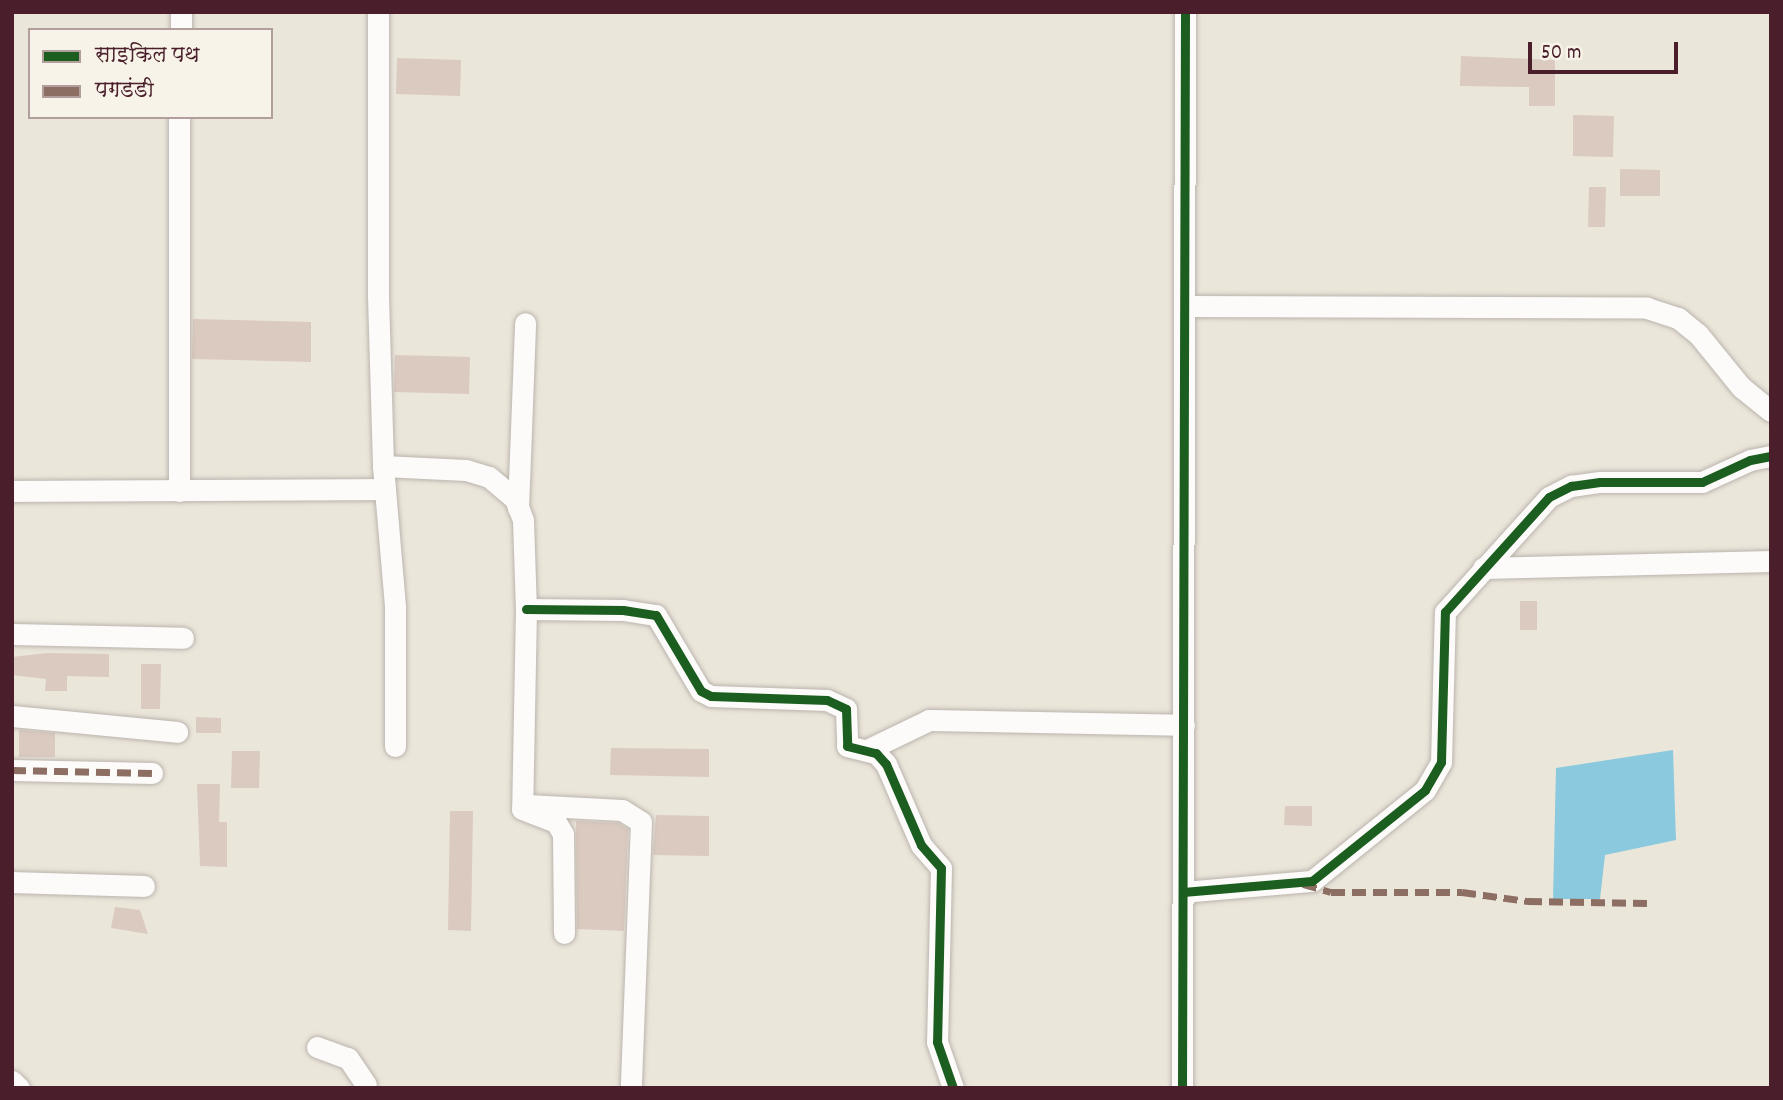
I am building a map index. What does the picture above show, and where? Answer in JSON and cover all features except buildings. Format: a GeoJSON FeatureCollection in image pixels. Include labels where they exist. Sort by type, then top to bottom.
{"type":"FeatureCollection","features":[{"type":"Feature","properties":{"kind":"street"},"geometry":{"type":"LineString","coordinates":[[378,12],[383,466],[395,607],[395,746]]}},
{"type":"Feature","properties":{"kind":"street"},"geometry":{"type":"LineString","coordinates":[[1182,1088],[1187,306],[1185,12]]}},
{"type":"Feature","properties":{"kind":"street"},"geometry":{"type":"LineString","coordinates":[[179,119],[179,491]]}},
{"type":"Feature","properties":{"kind":"street"},"geometry":{"type":"LineString","coordinates":[[1187,306],[1647,308],[1678,318],[1698,334],[1741,387],[1771,411]]}},
{"type":"Feature","properties":{"kind":"street"},"geometry":{"type":"LineString","coordinates":[[518,508],[525,323]]}},
{"type":"Feature","properties":{"kind":"street"},"geometry":{"type":"LineString","coordinates":[[1183,892],[1312,881],[1431,784],[1441,762],[1442,619],[1450,603],[1549,497],[1571,486],[1651,480],[1702,482],[1750,460],[1771,456]]}},
{"type":"Feature","properties":{"kind":"street"},"geometry":{"type":"LineString","coordinates":[[383,466],[466,470],[504,487],[523,520],[526,609],[522,805],[528,815],[556,822],[563,834],[564,933]]}},
{"type":"Feature","properties":{"kind":"street"},"geometry":{"type":"LineString","coordinates":[[12,491],[385,489]]}},
{"type":"Feature","properties":{"kind":"street"},"geometry":{"type":"LineString","coordinates":[[1483,568],[1771,561]]}},
{"type":"Feature","properties":{"kind":"street"},"geometry":{"type":"LineString","coordinates":[[526,609],[623,610],[656,615],[664,623],[701,691],[711,696],[840,704],[848,716],[848,746],[867,750],[886,764],[921,845],[941,868],[937,1041],[953,1088]]}},
{"type":"Feature","properties":{"kind":"street"},"geometry":{"type":"LineString","coordinates":[[12,634],[183,638]]}},
{"type":"Feature","properties":{"kind":"street"},"geometry":{"type":"LineString","coordinates":[[12,716],[177,732]]}},
{"type":"Feature","properties":{"kind":"street"},"geometry":{"type":"LineString","coordinates":[[867,750],[929,720],[1184,725]]}},
{"type":"Feature","properties":{"kind":"street"},"geometry":{"type":"LineString","coordinates":[[12,771],[152,773]]}},
{"type":"Feature","properties":{"kind":"street"},"geometry":{"type":"LineString","coordinates":[[522,805],[615,808],[634,813],[642,822],[631,1088]]}},
{"type":"Feature","properties":{"kind":"street"},"geometry":{"type":"LineString","coordinates":[[12,882],[144,886]]}},
{"type":"Feature","properties":{"kind":"street"},"geometry":{"type":"LineString","coordinates":[[317,1047],[348,1058],[363,1087]]}},
{"type":"Feature","properties":{"kind":"street"},"geometry":{"type":"LineString","coordinates":[[12,1081],[19,1088]]}},
{"type":"Feature","properties":{"kind":"water"},"geometry":{"type":"Polygon","coordinates":[[[1673,750],[1676,840],[1605,855],[1600,899],[1553,899],[1556,768],[1673,750]]]}},
{"type":"Feature","properties":{"kind":"marked path"},"geometry":{"type":"LineString","coordinates":[[12,770],[152,773]]}},
{"type":"Feature","properties":{"kind":"marked path"},"geometry":{"type":"LineString","coordinates":[[1303,884],[1331,892],[1462,892],[1528,901],[1647,903]]}},
{"type":"Feature","properties":{"kind":"cycle path"},"geometry":{"type":"LineString","coordinates":[[1182,1088],[1185,12]]}},
{"type":"Feature","properties":{"kind":"cycle path"},"geometry":{"type":"LineString","coordinates":[[1183,892],[1312,881],[1425,790],[1441,762],[1445,612],[1549,497],[1571,486],[1600,482],[1702,482],[1750,460],[1771,456]]}},
{"type":"Feature","properties":{"kind":"cycle path"},"geometry":{"type":"LineString","coordinates":[[526,609],[623,610],[656,615],[701,691],[711,696],[827,700],[846,709],[847,746],[876,753],[886,764],[921,845],[941,868],[937,1042],[953,1088]]}}]}
